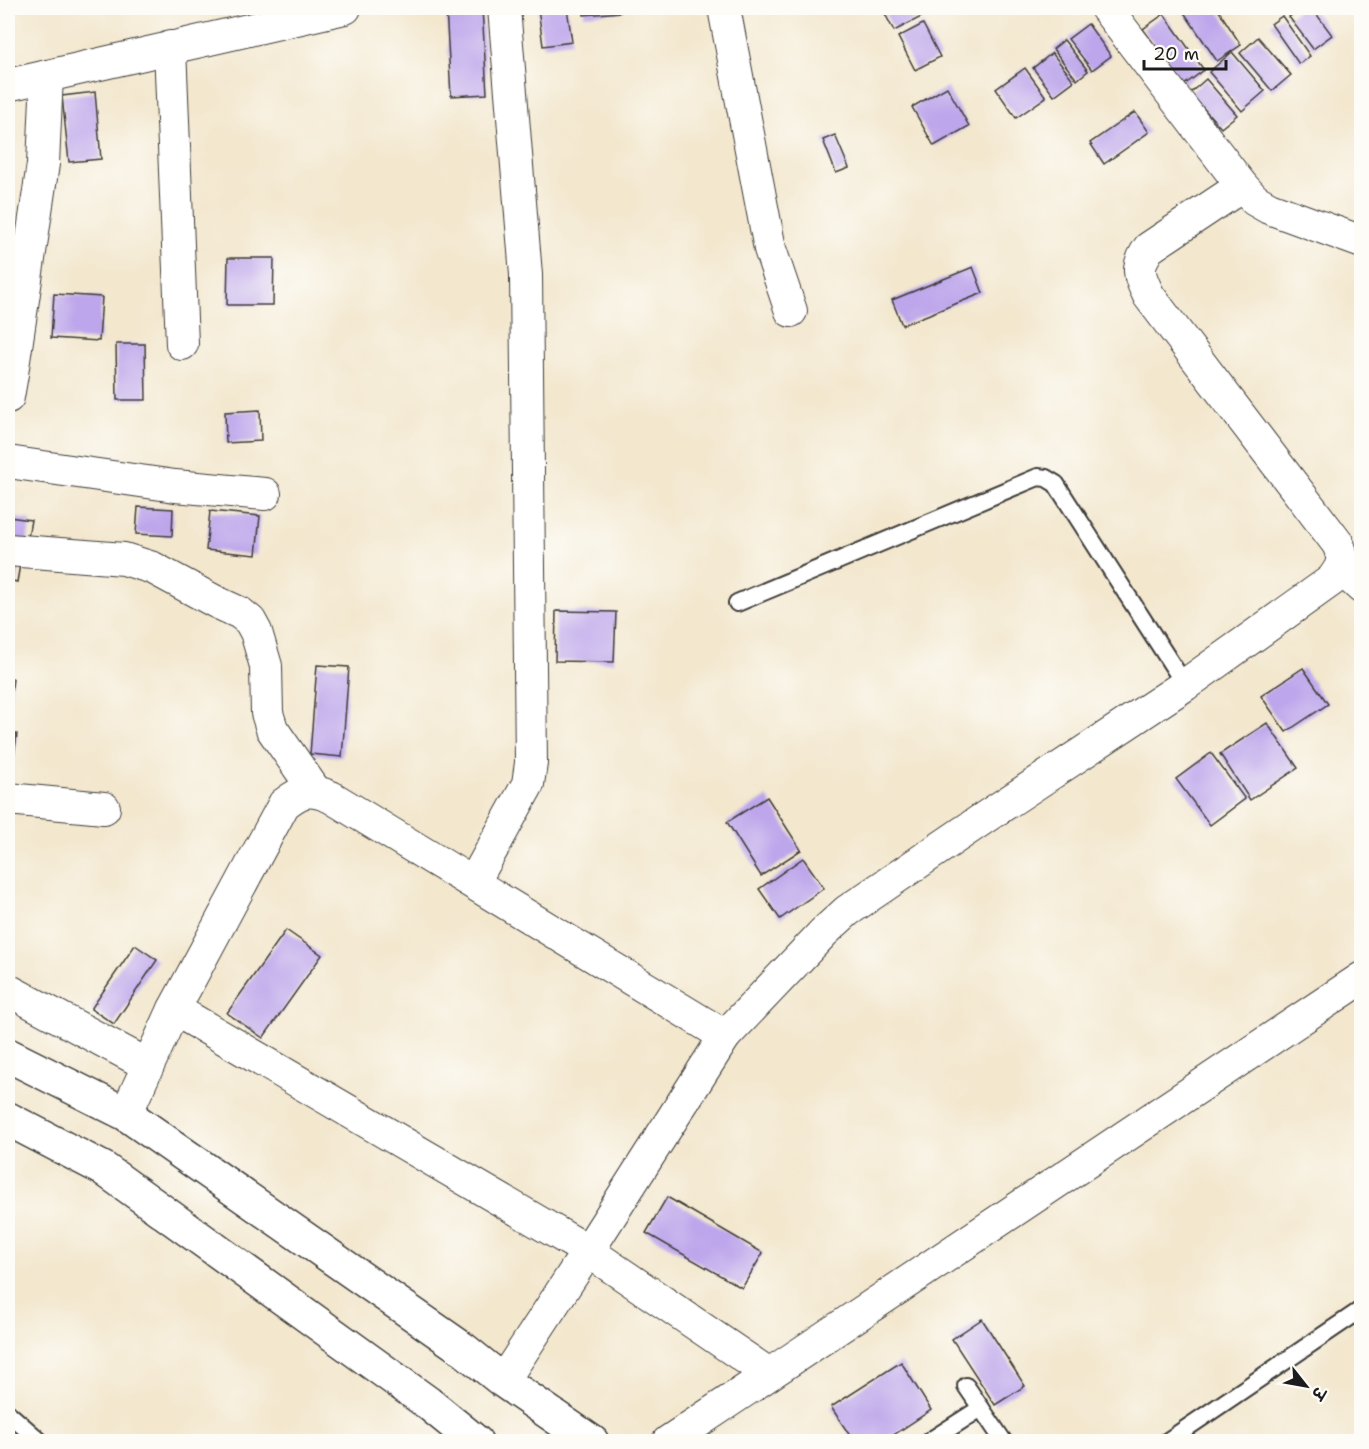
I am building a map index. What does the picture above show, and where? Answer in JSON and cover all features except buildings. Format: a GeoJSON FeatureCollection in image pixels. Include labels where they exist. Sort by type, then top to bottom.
{"type":"FeatureCollection","features":[{"type":"Feature","properties":{"kind":"street"},"geometry":{"type":"LineString","coordinates":[[8,85],[170,47],[268,17],[345,8]]}},
{"type":"Feature","properties":{"kind":"street"},"geometry":{"type":"LineString","coordinates":[[474,882],[528,784],[531,762],[526,275],[504,8]]}},
{"type":"Feature","properties":{"kind":"street"},"geometry":{"type":"LineString","coordinates":[[724,8],[770,249],[791,311]]}},
{"type":"Feature","properties":{"kind":"street"},"geometry":{"type":"LineString","coordinates":[[1121,13],[1242,186],[1255,200],[1269,208],[1362,242]]}},
{"type":"Feature","properties":{"kind":"street"},"geometry":{"type":"LineString","coordinates":[[170,47],[182,344]]}},
{"type":"Feature","properties":{"kind":"street"},"geometry":{"type":"LineString","coordinates":[[8,397],[42,164],[47,76]]}},
{"type":"Feature","properties":{"kind":"street"},"geometry":{"type":"LineString","coordinates":[[503,1381],[725,1036],[824,932],[848,911],[1185,685],[1332,580],[1351,578],[1338,544],[1149,296],[1139,275],[1142,258],[1149,248],[1242,186]]}},
{"type":"Feature","properties":{"kind":"street"},"geometry":{"type":"LineString","coordinates":[[8,462],[175,486],[265,494]]}},
{"type":"Feature","properties":{"kind":"street"},"geometry":{"type":"LineString","coordinates":[[8,550],[124,559],[169,576],[245,616],[256,632],[266,666],[267,713],[272,729],[315,791]]}},
{"type":"Feature","properties":{"kind":"street"},"geometry":{"type":"LineString","coordinates":[[126,1114],[174,1009],[284,804],[299,793],[315,791],[331,797],[725,1036]]}},
{"type":"Feature","properties":{"kind":"street"},"geometry":{"type":"LineString","coordinates":[[8,799],[104,808]]}},
{"type":"Feature","properties":{"kind":"street"},"geometry":{"type":"LineString","coordinates":[[668,1442],[1362,978]]}},
{"type":"Feature","properties":{"kind":"street"},"geometry":{"type":"LineString","coordinates":[[8,990],[148,1065]]}},
{"type":"Feature","properties":{"kind":"street"},"geometry":{"type":"LineString","coordinates":[[174,1009],[588,1251],[769,1374]]}},
{"type":"Feature","properties":{"kind":"street"},"geometry":{"type":"LineString","coordinates":[[8,1055],[126,1114],[463,1349],[503,1381],[592,1442]]}},
{"type":"Feature","properties":{"kind":"street"},"geometry":{"type":"LineString","coordinates":[[8,1119],[104,1169],[428,1403],[476,1442]]}},
{"type":"Feature","properties":{"kind":"lane"},"geometry":{"type":"LineString","coordinates":[[736,603],[1038,477],[1046,478],[1056,484],[1185,685]]}},
{"type":"Feature","properties":{"kind":"lane"},"geometry":{"type":"LineString","coordinates":[[1166,1442],[1362,1309]]}},
{"type":"Feature","properties":{"kind":"lane"},"geometry":{"type":"LineString","coordinates":[[966,1386],[1004,1442]]}},
{"type":"Feature","properties":{"kind":"lane"},"geometry":{"type":"LineString","coordinates":[[928,1442],[981,1408]]}},
{"type":"Feature","properties":{"kind":"lane"},"geometry":{"type":"LineString","coordinates":[[8,1413],[41,1442]]}}]}
